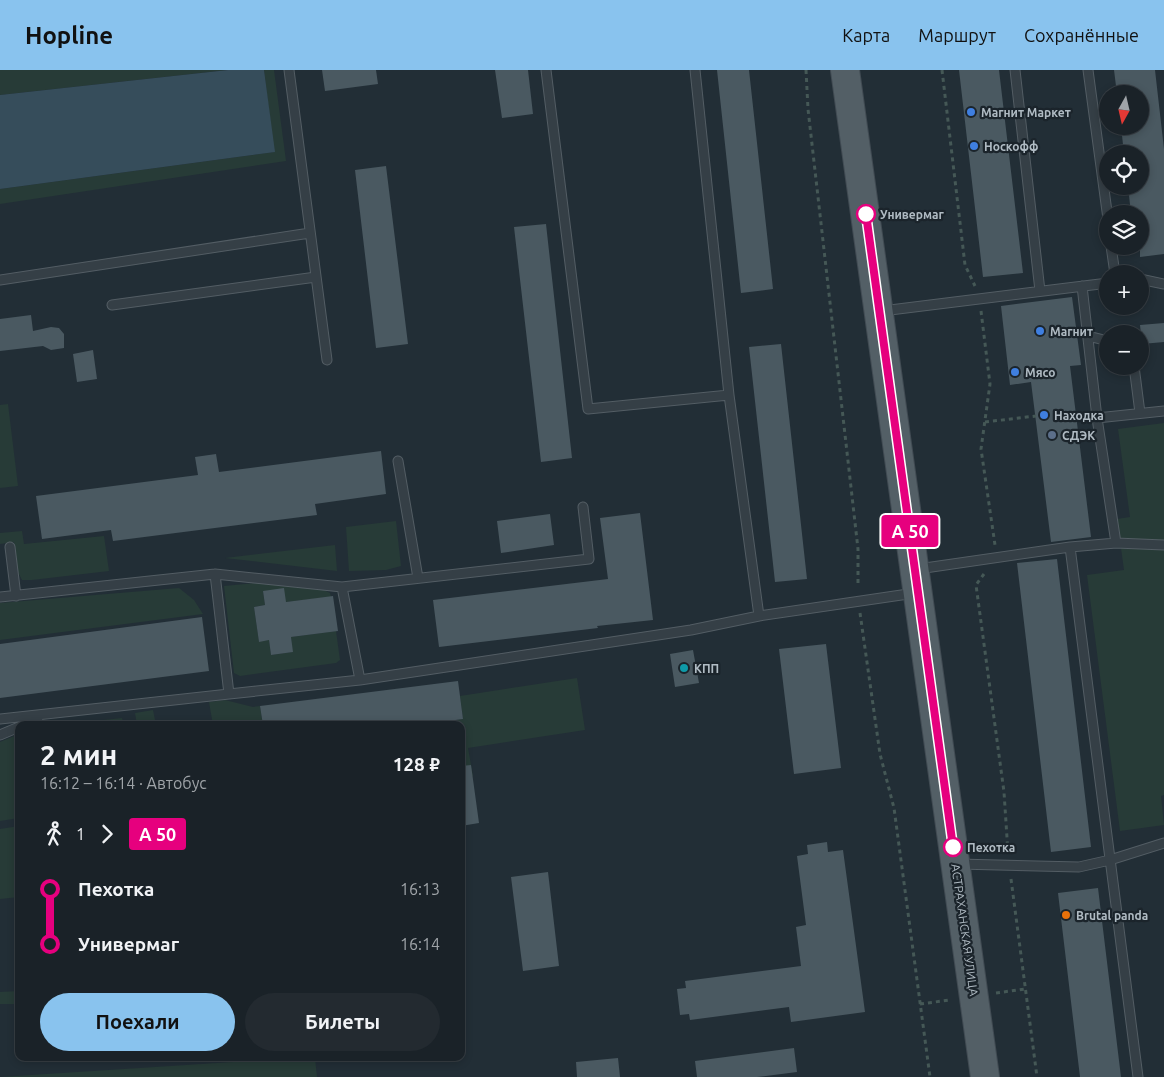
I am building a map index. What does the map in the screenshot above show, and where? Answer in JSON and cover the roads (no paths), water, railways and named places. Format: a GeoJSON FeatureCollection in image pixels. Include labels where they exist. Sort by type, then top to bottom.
{"type":"FeatureCollection","features":[{"type":"Feature","properties":{"kind":"main road","name":"АСТРАХАНСКАЯ УЛИЦА"},"geometry":{"type":"LineString","coordinates":[[845,70],[985,1077]]}},
{"type":"Feature","properties":{"kind":"lane"},"geometry":{"type":"LineString","coordinates":[[289,70],[327,360]]}},
{"type":"Feature","properties":{"kind":"lane"},"geometry":{"type":"LineString","coordinates":[[546,70],[588,409],[729,395]]}},
{"type":"Feature","properties":{"kind":"lane"},"geometry":{"type":"LineString","coordinates":[[695,70],[729,395],[759,616]]}},
{"type":"Feature","properties":{"kind":"lane"},"geometry":{"type":"LineString","coordinates":[[1015,70],[1040,291]]}},
{"type":"Feature","properties":{"kind":"lane"},"geometry":{"type":"LineString","coordinates":[[1088,70],[1106,205]]}},
{"type":"Feature","properties":{"kind":"lane"},"geometry":{"type":"LineString","coordinates":[[0,280],[310,234]]}},
{"type":"Feature","properties":{"kind":"lane"},"geometry":{"type":"LineString","coordinates":[[112,305],[316,277]]}},
{"type":"Feature","properties":{"kind":"lane"},"geometry":{"type":"LineString","coordinates":[[1149,281],[1164,284]]}},
{"type":"Feature","properties":{"kind":"lane"},"geometry":{"type":"LineString","coordinates":[[880,312],[1099,284]]}},
{"type":"Feature","properties":{"kind":"lane"},"geometry":{"type":"LineString","coordinates":[[1082,286],[1097,418],[1116,542]]}},
{"type":"Feature","properties":{"kind":"lane"},"geometry":{"type":"LineString","coordinates":[[1088,336],[1099,339]]}},
{"type":"Feature","properties":{"kind":"lane"},"geometry":{"type":"LineString","coordinates":[[1135,375],[1140,413]]}},
{"type":"Feature","properties":{"kind":"lane"},"geometry":{"type":"LineString","coordinates":[[1097,418],[1164,411]]}},
{"type":"Feature","properties":{"kind":"lane"},"geometry":{"type":"LineString","coordinates":[[398,461],[418,578]]}},
{"type":"Feature","properties":{"kind":"lane"},"geometry":{"type":"LineString","coordinates":[[0,597],[215,574],[342,587],[589,559],[583,507]]}},
{"type":"Feature","properties":{"kind":"lane"},"geometry":{"type":"LineString","coordinates":[[0,720],[360,680],[691,630],[759,616],[859,601],[917,581],[1070,548],[1116,542],[1164,545]]}},
{"type":"Feature","properties":{"kind":"lane"},"geometry":{"type":"LineString","coordinates":[[10,546],[16,596]]}},
{"type":"Feature","properties":{"kind":"lane"},"geometry":{"type":"LineString","coordinates":[[1070,548],[1138,1077]]}},
{"type":"Feature","properties":{"kind":"lane"},"geometry":{"type":"LineString","coordinates":[[215,574],[229,694]]}},
{"type":"Feature","properties":{"kind":"lane"},"geometry":{"type":"LineString","coordinates":[[342,587],[360,680]]}},
{"type":"Feature","properties":{"kind":"lane"},"geometry":{"type":"LineString","coordinates":[[32,721],[47,714]]}},
{"type":"Feature","properties":{"kind":"lane"},"geometry":{"type":"LineString","coordinates":[[0,735],[15,729]]}},
{"type":"Feature","properties":{"kind":"lane"},"geometry":{"type":"LineString","coordinates":[[956,864],[1079,867],[1110,860],[1164,843]]}},
{"type":"Feature","properties":{"kind":"water"},"geometry":{"type":"Polygon","coordinates":[[[228,70],[264,70],[275,152],[0,189],[0,95],[228,70]]]}},
{"type":"Feature","properties":{"kind":"place","name":"Магнит Маркет"},"geometry":{"type":"Point","coordinates":[971,112]}},
{"type":"Feature","properties":{"kind":"place","name":"Носкофф"},"geometry":{"type":"Point","coordinates":[974,146]}},
{"type":"Feature","properties":{"kind":"place","name":"Универмаг"},"geometry":{"type":"Point","coordinates":[866,214]}},
{"type":"Feature","properties":{"kind":"place","name":"Магнит"},"geometry":{"type":"Point","coordinates":[1040,331]}},
{"type":"Feature","properties":{"kind":"place","name":"Мясо"},"geometry":{"type":"Point","coordinates":[1015,372]}},
{"type":"Feature","properties":{"kind":"place","name":"Находка"},"geometry":{"type":"Point","coordinates":[1044,415]}},
{"type":"Feature","properties":{"kind":"place","name":"СДЭК"},"geometry":{"type":"Point","coordinates":[1052,435]}},
{"type":"Feature","properties":{"kind":"place","name":"КПП"},"geometry":{"type":"Point","coordinates":[684,668]}},
{"type":"Feature","properties":{"kind":"place","name":"Пехотка"},"geometry":{"type":"Point","coordinates":[953,847]}},
{"type":"Feature","properties":{"kind":"place","name":"Brutal panda"},"geometry":{"type":"Point","coordinates":[1066,915]}}]}
